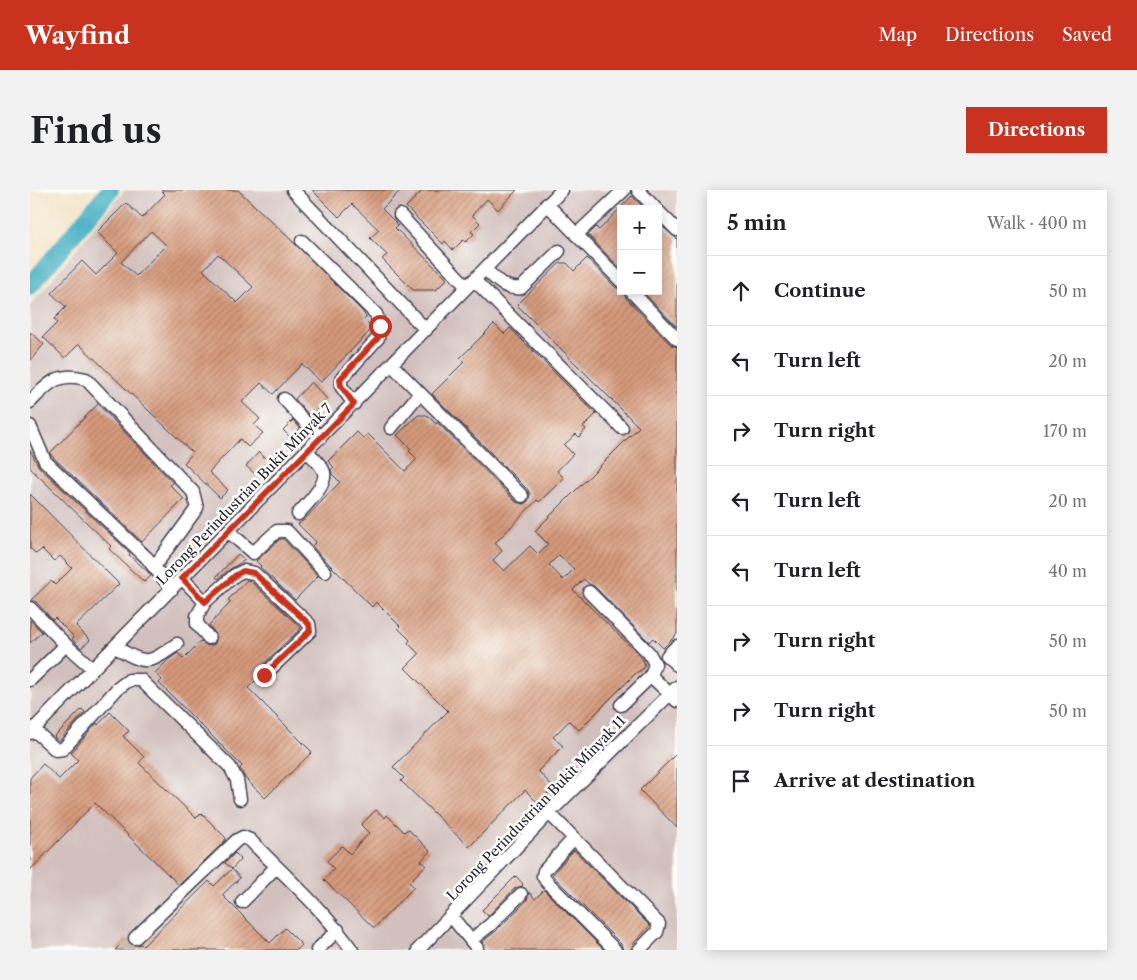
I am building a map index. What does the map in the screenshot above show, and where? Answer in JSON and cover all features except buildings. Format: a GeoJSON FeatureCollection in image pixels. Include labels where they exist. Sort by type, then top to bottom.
{"type":"FeatureCollection","features":[{"type":"Feature","properties":{"kind":"street"},"geometry":{"type":"LineString","coordinates":[[293,190],[426,330]]}},
{"type":"Feature","properties":{"kind":"street","name":"Lorong Perindustrian Bukit Minyak 7"},"geometry":{"type":"LineString","coordinates":[[32,731],[562,190]]}},
{"type":"Feature","properties":{"kind":"street"},"geometry":{"type":"LineString","coordinates":[[576,235],[624,190]]}},
{"type":"Feature","properties":{"kind":"street"},"geometry":{"type":"LineString","coordinates":[[638,190],[652,205]]}},
{"type":"Feature","properties":{"kind":"street"},"geometry":{"type":"LineString","coordinates":[[547,204],[617,277]]}},
{"type":"Feature","properties":{"kind":"street"},"geometry":{"type":"LineString","coordinates":[[400,215],[622,428]]}},
{"type":"Feature","properties":{"kind":"street"},"geometry":{"type":"LineString","coordinates":[[662,215],[677,230]]}},
{"type":"Feature","properties":{"kind":"street"},"geometry":{"type":"LineString","coordinates":[[302,241],[376,314],[380,326],[378,338],[340,379],[341,386],[354,404]]}},
{"type":"Feature","properties":{"kind":"street"},"geometry":{"type":"LineString","coordinates":[[484,269],[504,285],[512,289],[521,288],[559,251]]}},
{"type":"Feature","properties":{"kind":"street"},"geometry":{"type":"LineString","coordinates":[[634,295],[677,339]]}},
{"type":"Feature","properties":{"kind":"street"},"geometry":{"type":"LineString","coordinates":[[392,365],[522,496]]}},
{"type":"Feature","properties":{"kind":"street"},"geometry":{"type":"LineString","coordinates":[[30,402],[50,382],[72,375],[86,379],[193,492],[197,508],[154,567]]}},
{"type":"Feature","properties":{"kind":"street"},"geometry":{"type":"LineString","coordinates":[[391,428],[420,394]]}},
{"type":"Feature","properties":{"kind":"street"},"geometry":{"type":"LineString","coordinates":[[284,399],[320,438]]}},
{"type":"Feature","properties":{"kind":"street"},"geometry":{"type":"LineString","coordinates":[[30,426],[45,461],[147,558],[172,589]]}},
{"type":"Feature","properties":{"kind":"street"},"geometry":{"type":"LineString","coordinates":[[298,514],[322,485],[325,477],[324,470],[307,451]]}},
{"type":"Feature","properties":{"kind":"street"},"geometry":{"type":"LineString","coordinates":[[284,591],[253,560],[253,553],[277,530],[287,531],[325,572]]}},
{"type":"Feature","properties":{"kind":"street"},"geometry":{"type":"LineString","coordinates":[[228,531],[253,553]]}},
{"type":"Feature","properties":{"kind":"street"},"geometry":{"type":"LineString","coordinates":[[209,638],[197,624],[197,616],[205,602],[236,575],[243,571],[254,573],[309,624],[310,631],[264,675]]}},
{"type":"Feature","properties":{"kind":"street"},"geometry":{"type":"LineString","coordinates":[[182,578],[205,602]]}},
{"type":"Feature","properties":{"kind":"street"},"geometry":{"type":"LineString","coordinates":[[589,592],[649,654],[655,664],[651,676],[621,705]]}},
{"type":"Feature","properties":{"kind":"street"},"geometry":{"type":"LineString","coordinates":[[30,608],[66,645],[93,669]]}},
{"type":"Feature","properties":{"kind":"street"},"geometry":{"type":"LineString","coordinates":[[115,646],[143,661],[154,660],[177,644]]}},
{"type":"Feature","properties":{"kind":"street"},"geometry":{"type":"LineString","coordinates":[[30,680],[66,645]]}},
{"type":"Feature","properties":{"kind":"street"},"geometry":{"type":"LineString","coordinates":[[677,646],[668,656],[677,665]]}},
{"type":"Feature","properties":{"kind":"street"},"geometry":{"type":"LineString","coordinates":[[651,676],[675,694]]}},
{"type":"Feature","properties":{"kind":"street"},"geometry":{"type":"LineString","coordinates":[[32,731],[56,750],[63,749],[128,680],[141,680],[230,767],[237,780],[240,799]]}},
{"type":"Feature","properties":{"kind":"street","name":"Lorong Perindustrian Bukit Minyak 11"},"geometry":{"type":"LineString","coordinates":[[418,950],[549,813],[675,694]]}},
{"type":"Feature","properties":{"kind":"street"},"geometry":{"type":"LineString","coordinates":[[549,813],[658,924],[657,932],[639,950]]}},
{"type":"Feature","properties":{"kind":"street"},"geometry":{"type":"LineString","coordinates":[[135,938],[237,840],[243,837],[250,840],[311,900],[338,930],[352,950]]}},
{"type":"Feature","properties":{"kind":"street"},"geometry":{"type":"LineString","coordinates":[[574,838],[544,871],[543,876],[615,950]]}},
{"type":"Feature","properties":{"kind":"street"},"geometry":{"type":"LineString","coordinates":[[242,902],[276,867]]}},
{"type":"Feature","properties":{"kind":"street"},"geometry":{"type":"LineString","coordinates":[[451,916],[474,944],[521,894]]}},
{"type":"Feature","properties":{"kind":"street"},"geometry":{"type":"LineString","coordinates":[[317,950],[338,930]]}},
{"type":"Feature","properties":{"kind":"shaded area"},"geometry":{"type":"Polygon","coordinates":[[[125,190],[677,190],[677,950],[30,950],[30,306],[125,190]]]}},
{"type":"Feature","properties":{"kind":"waterway"},"geometry":{"type":"LineString","coordinates":[[30,286],[110,190]]}},
{"type":"Feature","properties":{"kind":"tunnel"},"geometry":{"type":"LineString","coordinates":[[123,950],[135,938]]}},
{"type":"Feature","properties":{"kind":"route"},"geometry":{"type":"LineString","coordinates":[[264,675],[310,631],[309,624],[254,573],[243,571],[236,575],[205,602],[182,578],[354,404],[341,386],[340,379],[378,338],[380,326]]}}]}
